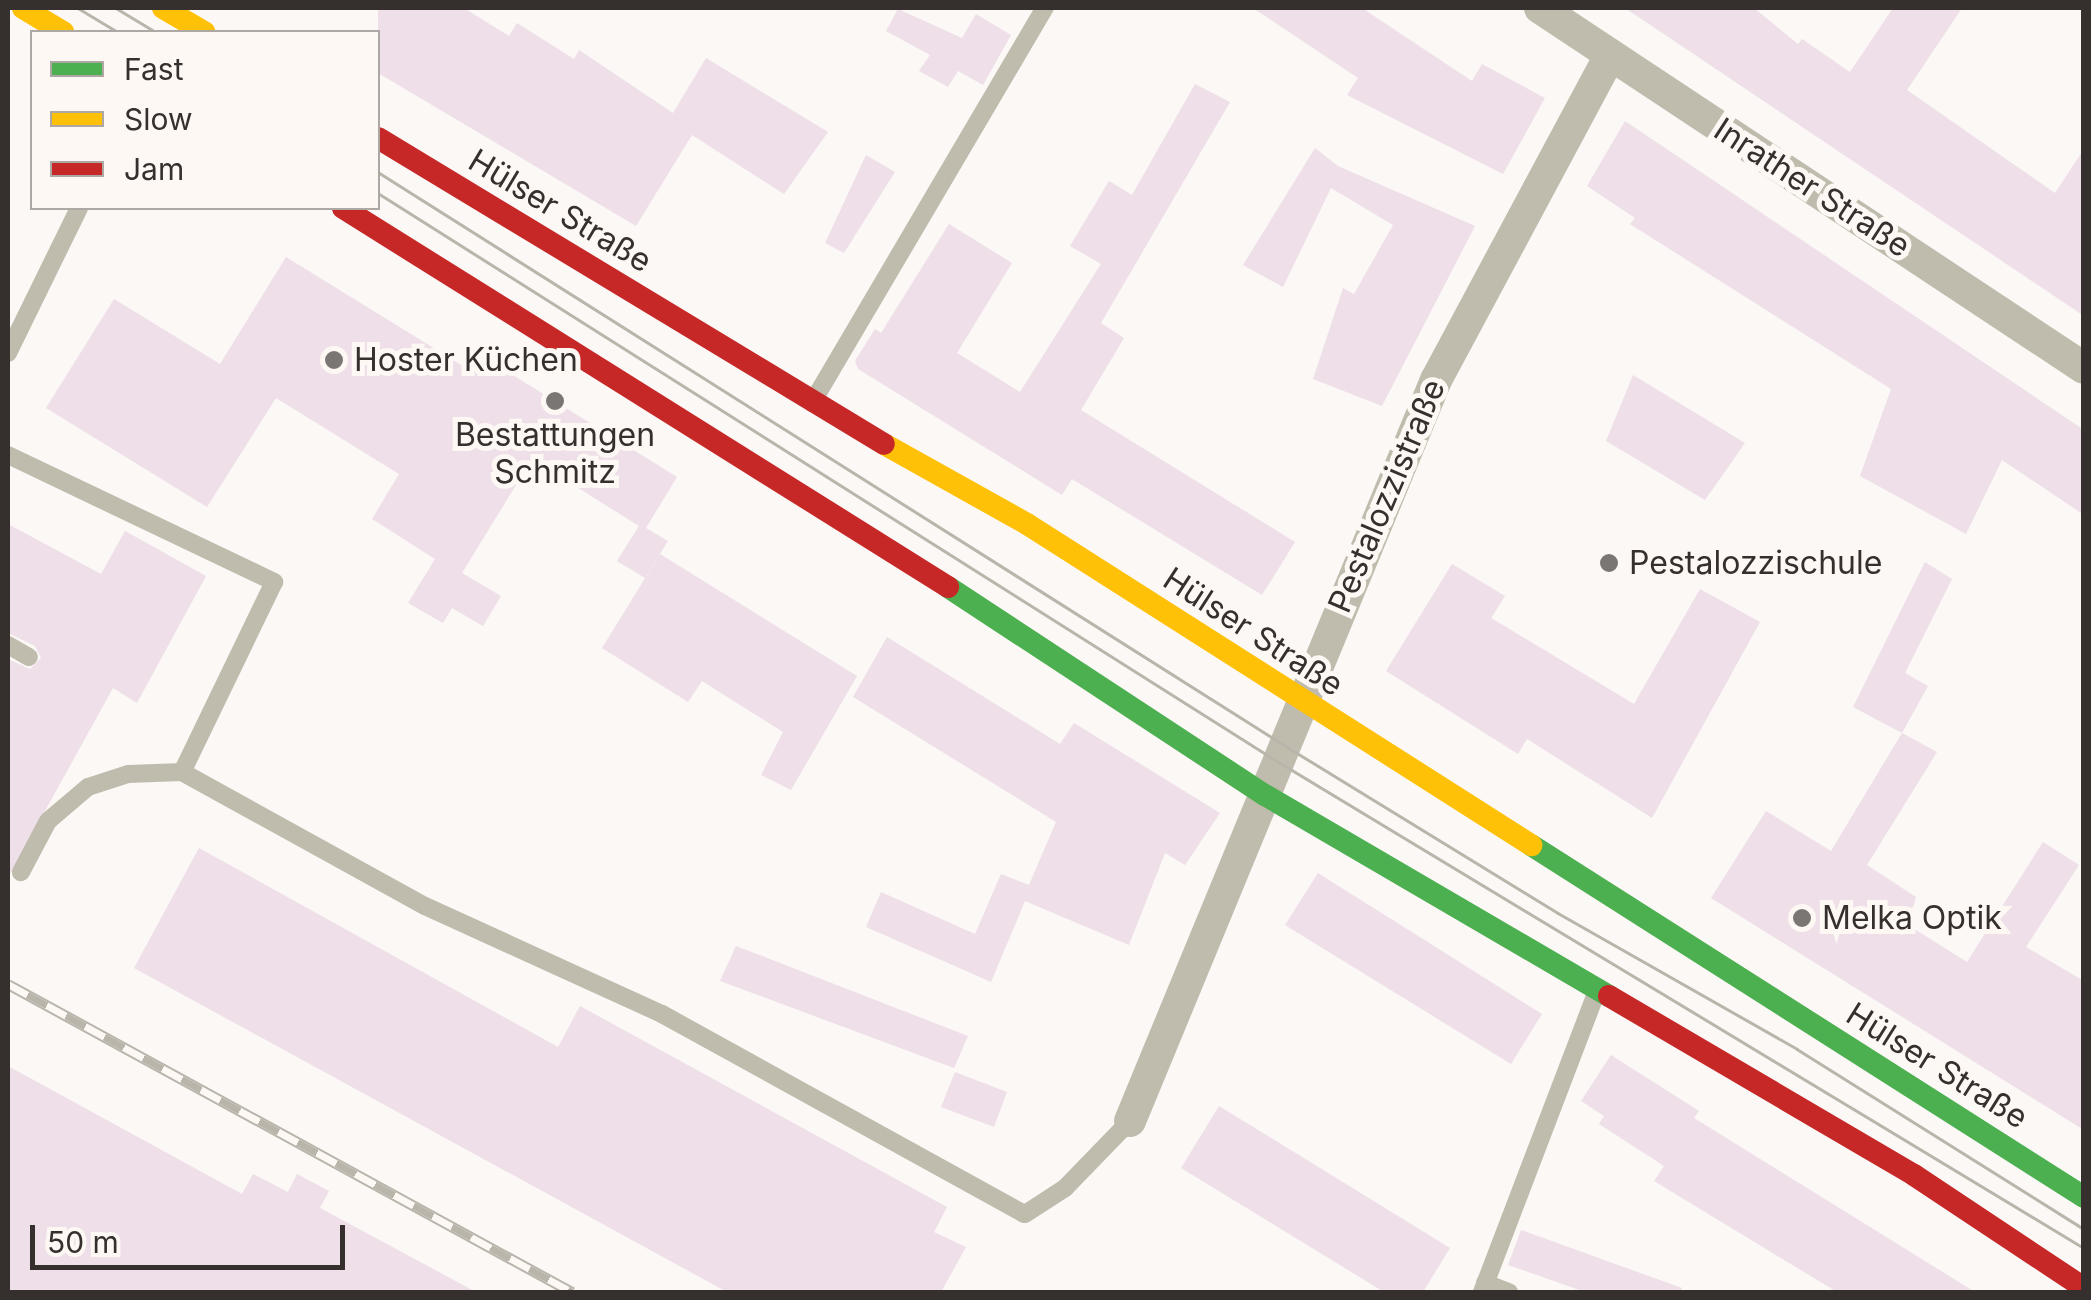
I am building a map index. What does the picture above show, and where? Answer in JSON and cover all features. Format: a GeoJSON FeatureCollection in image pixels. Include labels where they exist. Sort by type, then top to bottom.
{"type":"FeatureCollection","features":[{"type":"Feature","properties":{"kind":"street"},"geometry":{"type":"LineString","coordinates":[[24,8],[61,30]]}},
{"type":"Feature","properties":{"kind":"street"},"geometry":{"type":"LineString","coordinates":[[163,8],[201,30]]}},
{"type":"Feature","properties":{"kind":"street","name":"Inrather Straße"},"geometry":{"type":"LineString","coordinates":[[1540,8],[2084,368]]}},
{"type":"Feature","properties":{"kind":"street","name":"Pestalozzistraße"},"geometry":{"type":"LineString","coordinates":[[1130,1121],[1300,701],[1436,380],[1610,54]]}},
{"type":"Feature","properties":{"kind":"street","name":"Hülser Straße"},"geometry":{"type":"LineString","coordinates":[[380,139],[812,403],[1027,524],[2084,1197]]}},
{"type":"Feature","properties":{"kind":"street"},"geometry":{"type":"LineString","coordinates":[[346,210],[974,602],[1265,795],[1914,1175],[2084,1288]]}},
{"type":"Feature","properties":{"kind":"lane"},"geometry":{"type":"LineString","coordinates":[[812,403],[1045,8]]}},
{"type":"Feature","properties":{"kind":"lane"},"geometry":{"type":"LineString","coordinates":[[8,353],[78,210]]}},
{"type":"Feature","properties":{"kind":"lane"},"geometry":{"type":"LineString","coordinates":[[8,455],[274,582],[182,772]]}},
{"type":"Feature","properties":{"kind":"lane"},"geometry":{"type":"LineString","coordinates":[[8,645],[29,657]]}},
{"type":"Feature","properties":{"kind":"lane"},"geometry":{"type":"LineString","coordinates":[[21,872],[48,821],[88,787],[128,774],[182,772],[425,906],[662,1014],[1025,1214],[1065,1188],[1130,1121]]}},
{"type":"Feature","properties":{"kind":"lane"},"geometry":{"type":"LineString","coordinates":[[1509,1292],[1483,1288],[1598,989]]}},
{"type":"Feature","properties":{"kind":"building"},"geometry":{"type":"Polygon","coordinates":[[[378,8],[464,8],[509,36],[517,23],[574,59],[579,50],[673,113],[706,58],[828,132],[784,194],[692,135],[636,226],[380,74],[378,8]]]}},
{"type":"Feature","properties":{"kind":"building"},"geometry":{"type":"Polygon","coordinates":[[[1253,8],[1362,8],[1472,81],[1482,64],[1545,98],[1503,174],[1347,95],[1358,78],[1253,8]]]}},
{"type":"Feature","properties":{"kind":"building"},"geometry":{"type":"Polygon","coordinates":[[[1625,8],[1754,8],[1798,44],[1802,39],[1850,72],[1893,8],[1962,8],[1907,90],[2055,193],[2084,149],[2084,316],[1625,8]]]}},
{"type":"Feature","properties":{"kind":"building"},"geometry":{"type":"Polygon","coordinates":[[[898,9],[962,38],[976,14],[1011,35],[983,85],[958,71],[948,87],[919,71],[930,55],[886,31],[898,9]]]}},
{"type":"Feature","properties":{"kind":"building"},"geometry":{"type":"Polygon","coordinates":[[[1195,84],[1230,102],[1101,323],[1124,338],[1081,410],[1295,542],[1262,595],[1072,479],[1062,495],[858,369],[855,361],[875,329],[881,333],[949,224],[1012,263],[957,353],[1020,392],[1101,264],[1070,246],[1109,181],[1132,195],[1195,84]]]}},
{"type":"Feature","properties":{"kind":"building"},"geometry":{"type":"Polygon","coordinates":[[[1625,121],[2084,430],[2084,515],[2002,460],[1966,534],[1860,476],[1891,389],[1630,224],[1635,218],[1587,186],[1625,121]]]}},
{"type":"Feature","properties":{"kind":"building"},"geometry":{"type":"Polygon","coordinates":[[[1315,148],[1338,166],[1475,226],[1382,406],[1313,379],[1343,288],[1354,294],[1393,225],[1331,188],[1283,287],[1243,265],[1315,148]]]}},
{"type":"Feature","properties":{"kind":"building"},"geometry":{"type":"Polygon","coordinates":[[[866,155],[895,172],[844,253],[825,243],[866,155]]]}},
{"type":"Feature","properties":{"kind":"building"},"geometry":{"type":"Polygon","coordinates":[[[286,257],[466,368],[476,352],[677,477],[646,528],[668,541],[645,578],[617,561],[639,526],[532,459],[462,573],[501,596],[483,626],[452,608],[443,623],[408,603],[435,559],[372,519],[399,474],[276,398],[207,507],[46,408],[114,299],[220,364],[286,257]]]}},
{"type":"Feature","properties":{"kind":"building"},"geometry":{"type":"Polygon","coordinates":[[[1633,375],[1745,443],[1705,500],[1606,441],[1633,375]]]}},
{"type":"Feature","properties":{"kind":"building"},"geometry":{"type":"Polygon","coordinates":[[[8,524],[101,574],[125,531],[206,576],[137,703],[113,688],[8,878],[8,659],[30,669],[41,658],[35,646],[8,633],[8,524]]]}},
{"type":"Feature","properties":{"kind":"building"},"geometry":{"type":"Polygon","coordinates":[[[660,554],[857,676],[791,790],[761,775],[783,732],[702,681],[688,702],[602,648],[660,554]]]}},
{"type":"Feature","properties":{"kind":"building"},"geometry":{"type":"Polygon","coordinates":[[[1925,562],[1952,579],[1905,673],[1928,686],[1902,733],[1853,707],[1925,562]]]}},
{"type":"Feature","properties":{"kind":"building"},"geometry":{"type":"Polygon","coordinates":[[[1452,564],[1505,596],[1491,618],[1634,704],[1700,589],[1760,622],[1652,818],[1527,739],[1518,754],[1386,671],[1452,564]]]}},
{"type":"Feature","properties":{"kind":"building"},"geometry":{"type":"Polygon","coordinates":[[[887,637],[1060,744],[1074,723],[1220,813],[1185,865],[1165,853],[1129,945],[1025,901],[991,982],[866,927],[881,892],[975,934],[1001,874],[1029,885],[1056,822],[853,697],[887,637]]]}},
{"type":"Feature","properties":{"kind":"building"},"geometry":{"type":"Polygon","coordinates":[[[1902,733],[1937,752],[1867,865],[1916,897],[1908,925],[1967,962],[2043,842],[2079,865],[2026,947],[2084,981],[2084,1130],[1711,898],[1766,811],[1831,851],[1902,733]]]}},
{"type":"Feature","properties":{"kind":"building"},"geometry":{"type":"Polygon","coordinates":[[[199,848],[558,1047],[580,1006],[947,1207],[934,1232],[966,1247],[941,1292],[727,1292],[134,968],[199,848]]]}},
{"type":"Feature","properties":{"kind":"building"},"geometry":{"type":"Polygon","coordinates":[[[1318,873],[1542,1014],[1511,1064],[1285,925],[1318,873]]]}},
{"type":"Feature","properties":{"kind":"building"},"geometry":{"type":"Polygon","coordinates":[[[736,946],[968,1036],[954,1068],[720,981],[736,946]]]}},
{"type":"Feature","properties":{"kind":"building"},"geometry":{"type":"Polygon","coordinates":[[[1611,1055],[1699,1111],[1694,1118],[1975,1292],[1837,1292],[1654,1181],[1664,1166],[1599,1124],[1604,1116],[1581,1101],[1611,1055]]]}},
{"type":"Feature","properties":{"kind":"building"},"geometry":{"type":"Polygon","coordinates":[[[8,1066],[242,1194],[253,1174],[288,1192],[297,1174],[329,1191],[320,1208],[476,1292],[8,1292],[8,1066]]]}},
{"type":"Feature","properties":{"kind":"building"},"geometry":{"type":"Polygon","coordinates":[[[955,1072],[1007,1092],[994,1127],[941,1107],[955,1072]]]}},
{"type":"Feature","properties":{"kind":"building"},"geometry":{"type":"Polygon","coordinates":[[[1219,1106],[1450,1248],[1423,1292],[1384,1292],[1181,1168],[1219,1106]]]}},
{"type":"Feature","properties":{"kind":"building"},"geometry":{"type":"Polygon","coordinates":[[[1521,1230],[1682,1288],[1681,1292],[1585,1292],[1508,1265],[1521,1230]]]}},
{"type":"Feature","properties":{"kind":"tram line"},"geometry":{"type":"LineString","coordinates":[[78,8],[115,30]]}},
{"type":"Feature","properties":{"kind":"tram line"},"geometry":{"type":"LineString","coordinates":[[116,8],[153,30]]}},
{"type":"Feature","properties":{"kind":"tram line"},"geometry":{"type":"LineString","coordinates":[[380,173],[1284,745],[1558,913],[1797,1049],[2084,1229]]}},
{"type":"Feature","properties":{"kind":"tram line"},"geometry":{"type":"LineString","coordinates":[[380,194],[1277,761],[2084,1248]]}},
{"type":"Feature","properties":{"kind":"railway"},"geometry":{"type":"LineString","coordinates":[[8,984],[572,1292]]}},
{"type":"Feature","properties":{"kind":"traffic: fast"},"geometry":{"type":"LineString","coordinates":[[948,587],[1265,795],[1609,996]]}},
{"type":"Feature","properties":{"kind":"traffic: fast"},"geometry":{"type":"LineString","coordinates":[[1531,845],[2084,1197]]}},
{"type":"Feature","properties":{"kind":"traffic: slow"},"geometry":{"type":"LineString","coordinates":[[23,8],[60,30]]}},
{"type":"Feature","properties":{"kind":"traffic: slow"},"geometry":{"type":"LineString","coordinates":[[163,8],[201,30]]}},
{"type":"Feature","properties":{"kind":"traffic: slow"},"geometry":{"type":"LineString","coordinates":[[884,444],[1027,524],[1531,845]]}},
{"type":"Feature","properties":{"kind":"traffic: jam"},"geometry":{"type":"LineString","coordinates":[[380,139],[884,444]]}},
{"type":"Feature","properties":{"kind":"traffic: jam"},"geometry":{"type":"LineString","coordinates":[[346,210],[948,587]]}},
{"type":"Feature","properties":{"kind":"traffic: jam"},"geometry":{"type":"LineString","coordinates":[[1609,996],[1914,1175],[2084,1288]]}},
{"type":"Feature","properties":{"kind":"place","name":"Hoster Küchen"},"geometry":{"type":"Point","coordinates":[334,360]}},
{"type":"Feature","properties":{"kind":"place","name":"Bestattungen Schmitz"},"geometry":{"type":"Point","coordinates":[555,401]}},
{"type":"Feature","properties":{"kind":"place","name":"Pestalozzischule"},"geometry":{"type":"Point","coordinates":[1609,563]}},
{"type":"Feature","properties":{"kind":"place","name":"Melka Optik"},"geometry":{"type":"Point","coordinates":[1802,918]}}]}
